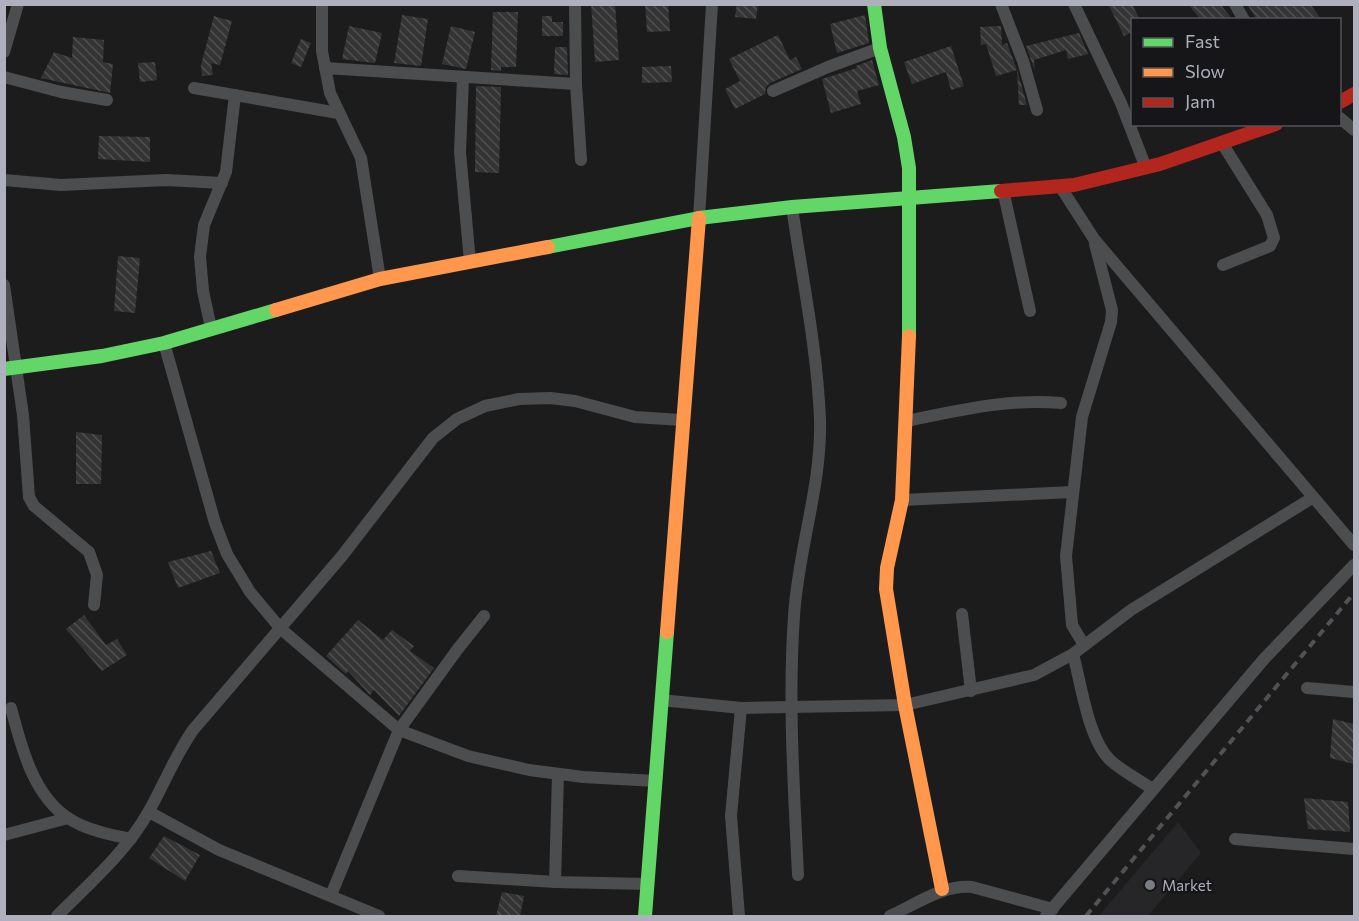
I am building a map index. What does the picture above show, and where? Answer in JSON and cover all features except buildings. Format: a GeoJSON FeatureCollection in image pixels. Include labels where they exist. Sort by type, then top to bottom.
{"type":"FeatureCollection","features":[{"type":"Feature","properties":{"kind":"street"},"geometry":{"type":"LineString","coordinates":[[4,52],[18,4]]}},
{"type":"Feature","properties":{"kind":"street"},"geometry":{"type":"LineString","coordinates":[[322,4],[322,51],[330,93],[361,158],[380,279]]}},
{"type":"Feature","properties":{"kind":"street"},"geometry":{"type":"LineString","coordinates":[[575,4],[576,84],[581,160]]}},
{"type":"Feature","properties":{"kind":"street"},"geometry":{"type":"LineString","coordinates":[[645,916],[699,218],[712,4]]}},
{"type":"Feature","properties":{"kind":"street"},"geometry":{"type":"LineString","coordinates":[[874,4],[880,48],[904,137],[909,168],[910,197],[910,320],[902,500],[887,568],[886,589],[905,705],[942,889]]}},
{"type":"Feature","properties":{"kind":"street"},"geometry":{"type":"LineString","coordinates":[[1000,4],[1023,61],[1037,110]]}},
{"type":"Feature","properties":{"kind":"street"},"geometry":{"type":"LineString","coordinates":[[1074,4],[1121,103],[1146,168]]}},
{"type":"Feature","properties":{"kind":"street"},"geometry":{"type":"LineString","coordinates":[[1234,4],[1243,18]]}},
{"type":"Feature","properties":{"kind":"street"},"geometry":{"type":"LineString","coordinates":[[774,91],[828,67],[880,48]]}},
{"type":"Feature","properties":{"kind":"street"},"geometry":{"type":"LineString","coordinates":[[325,68],[576,84]]}},
{"type":"Feature","properties":{"kind":"street"},"geometry":{"type":"LineString","coordinates":[[4,77],[61,92],[107,100]]}},
{"type":"Feature","properties":{"kind":"street"},"geometry":{"type":"LineString","coordinates":[[463,78],[460,152],[470,262]]}},
{"type":"Feature","properties":{"kind":"street"},"geometry":{"type":"LineString","coordinates":[[194,88],[338,113]]}},
{"type":"Feature","properties":{"kind":"street"},"geometry":{"type":"LineString","coordinates":[[211,328],[203,291],[200,257],[204,225],[226,172],[235,95]]}},
{"type":"Feature","properties":{"kind":"street"},"geometry":{"type":"LineString","coordinates":[[1341,119],[1354,130]]}},
{"type":"Feature","properties":{"kind":"street"},"geometry":{"type":"LineString","coordinates":[[9,368],[102,356],[164,343],[380,279],[699,218],[792,207],[1060,186],[1113,177],[1270,126]]}},
{"type":"Feature","properties":{"kind":"street"},"geometry":{"type":"LineString","coordinates":[[1222,142],[1267,215],[1274,238],[1269,246],[1223,265]]}},
{"type":"Feature","properties":{"kind":"street"},"geometry":{"type":"LineString","coordinates":[[4,180],[61,186],[166,180],[222,183]]}},
{"type":"Feature","properties":{"kind":"street"},"geometry":{"type":"LineString","coordinates":[[1060,186],[1094,239],[1354,545]]}},
{"type":"Feature","properties":{"kind":"street"},"geometry":{"type":"LineString","coordinates":[[1003,190],[1030,311]]}},
{"type":"Feature","properties":{"kind":"street"},"geometry":{"type":"LineString","coordinates":[[792,207],[816,372],[820,421],[818,465],[796,590],[791,707],[798,875]]}},
{"type":"Feature","properties":{"kind":"street"},"geometry":{"type":"LineString","coordinates":[[1084,645],[1072,625],[1066,556],[1082,417],[1111,322],[1112,310],[1094,239]]}},
{"type":"Feature","properties":{"kind":"street"},"geometry":{"type":"LineString","coordinates":[[4,285],[9,368],[23,415],[30,497],[34,506],[89,552],[97,575],[94,605]]}},
{"type":"Feature","properties":{"kind":"street"},"geometry":{"type":"LineString","coordinates":[[164,343],[215,522],[227,554],[249,592],[281,628],[399,730],[468,756],[558,774],[656,781]]}},
{"type":"Feature","properties":{"kind":"street"},"geometry":{"type":"LineString","coordinates":[[57,916],[131,839],[149,812],[178,751],[193,730],[342,556],[433,438],[457,419],[485,406],[519,399],[550,398],[575,401],[635,417],[682,420]]}},
{"type":"Feature","properties":{"kind":"street"},"geometry":{"type":"LineString","coordinates":[[906,421],[1035,400],[1061,403]]}},
{"type":"Feature","properties":{"kind":"street"},"geometry":{"type":"LineString","coordinates":[[902,500],[1072,492]]}},
{"type":"Feature","properties":{"kind":"street"},"geometry":{"type":"LineString","coordinates":[[662,700],[741,708],[905,705],[1034,675],[1073,654],[1131,610],[1312,498]]}},
{"type":"Feature","properties":{"kind":"street"},"geometry":{"type":"LineString","coordinates":[[890,916],[942,889],[972,886],[1049,913],[1264,659],[1354,565]]}},
{"type":"Feature","properties":{"kind":"street"},"geometry":{"type":"LineString","coordinates":[[962,614],[971,691]]}},
{"type":"Feature","properties":{"kind":"street"},"geometry":{"type":"LineString","coordinates":[[331,895],[399,730],[456,650],[484,616]]}},
{"type":"Feature","properties":{"kind":"street"},"geometry":{"type":"LineString","coordinates":[[1073,654],[1095,736],[1103,751],[1111,760],[1153,789]]}},
{"type":"Feature","properties":{"kind":"street"},"geometry":{"type":"LineString","coordinates":[[1307,688],[1354,692]]}},
{"type":"Feature","properties":{"kind":"street"},"geometry":{"type":"LineString","coordinates":[[11,708],[31,770],[44,793],[68,818],[108,834],[131,839]]}},
{"type":"Feature","properties":{"kind":"street"},"geometry":{"type":"LineString","coordinates":[[739,916],[731,816],[741,708]]}},
{"type":"Feature","properties":{"kind":"street"},"geometry":{"type":"LineString","coordinates":[[555,882],[558,774]]}},
{"type":"Feature","properties":{"kind":"street"},"geometry":{"type":"LineString","coordinates":[[149,812],[219,850],[379,916]]}},
{"type":"Feature","properties":{"kind":"street"},"geometry":{"type":"LineString","coordinates":[[4,835],[68,818]]}},
{"type":"Feature","properties":{"kind":"street"},"geometry":{"type":"LineString","coordinates":[[1235,838],[1354,849]]}},
{"type":"Feature","properties":{"kind":"street"},"geometry":{"type":"LineString","coordinates":[[458,876],[555,882],[648,884]]}},
{"type":"Feature","properties":{"kind":"street"},"geometry":{"type":"LineString","coordinates":[[70,903],[75,916]]}},
{"type":"Feature","properties":{"kind":"shaded area","name":"Market"},"geometry":{"type":"Polygon","coordinates":[[[1178,822],[1201,853],[1148,916],[1099,916],[1178,822]]]}},
{"type":"Feature","properties":{"kind":"railway"},"geometry":{"type":"LineString","coordinates":[[1086,916],[1354,593]]}},
{"type":"Feature","properties":{"kind":"traffic: fast"},"geometry":{"type":"LineString","coordinates":[[874,4],[880,48],[904,137],[909,168],[909,336]]}},
{"type":"Feature","properties":{"kind":"traffic: fast"},"geometry":{"type":"LineString","coordinates":[[548,247],[699,218],[792,207],[1001,191]]}},
{"type":"Feature","properties":{"kind":"traffic: fast"},"geometry":{"type":"LineString","coordinates":[[4,369],[102,356],[164,343],[276,310]]}},
{"type":"Feature","properties":{"kind":"traffic: fast"},"geometry":{"type":"LineString","coordinates":[[645,916],[667,632]]}},
{"type":"Feature","properties":{"kind":"traffic: slow"},"geometry":{"type":"LineString","coordinates":[[667,632],[699,218]]}},
{"type":"Feature","properties":{"kind":"traffic: slow"},"geometry":{"type":"LineString","coordinates":[[276,310],[380,279],[548,247]]}},
{"type":"Feature","properties":{"kind":"traffic: slow"},"geometry":{"type":"LineString","coordinates":[[909,336],[902,500],[887,568],[886,589],[905,705],[942,889]]}},
{"type":"Feature","properties":{"kind":"traffic: jam"},"geometry":{"type":"LineString","coordinates":[[1341,101],[1354,94]]}},
{"type":"Feature","properties":{"kind":"traffic: jam"},"geometry":{"type":"LineString","coordinates":[[1001,191],[1074,185],[1160,164],[1270,126]]}},
{"type":"Feature","properties":{"kind":"place","name":"Market"},"geometry":{"type":"Point","coordinates":[1150,885]}}]}
